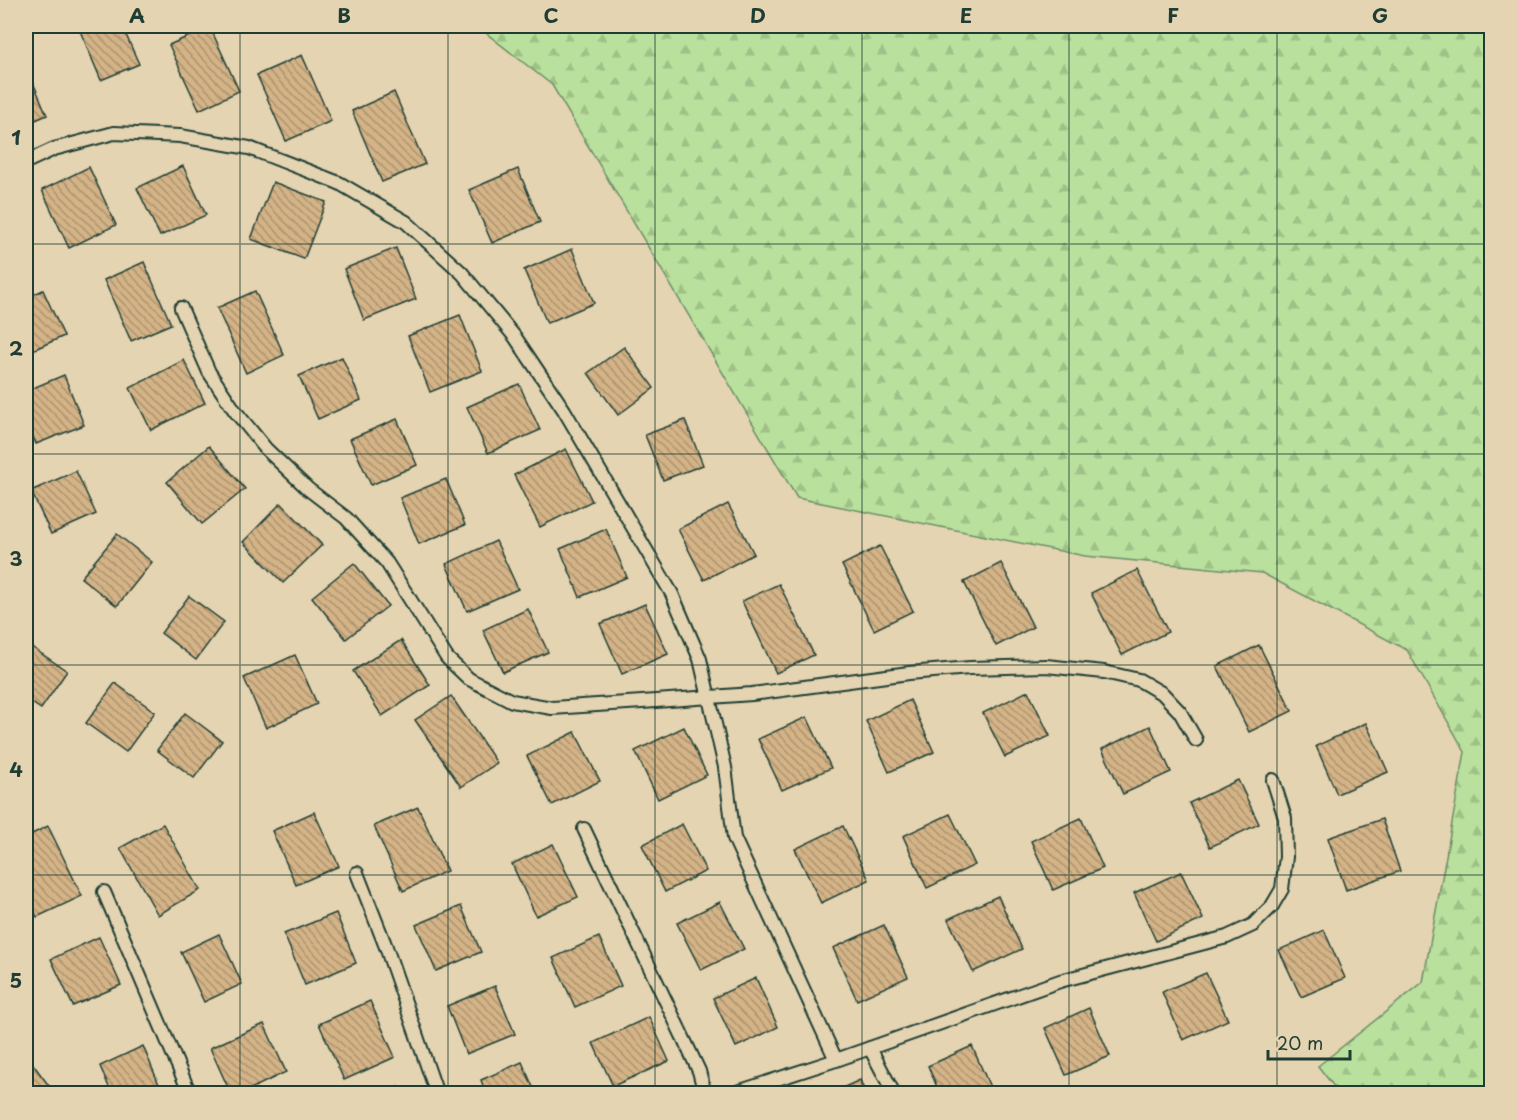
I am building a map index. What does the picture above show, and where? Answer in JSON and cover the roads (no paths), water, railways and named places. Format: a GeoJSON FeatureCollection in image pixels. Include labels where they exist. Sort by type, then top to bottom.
{"type":"FeatureCollection","features":[{"type":"Feature","properties":{"kind":"lane"},"geometry":{"type":"LineString","coordinates":[[26,162],[54,149],[114,133],[180,136],[249,148],[339,183],[406,222],[462,273],[515,338],[564,410],[672,594],[700,659],[725,767],[734,837],[836,1060]]}},
{"type":"Feature","properties":{"kind":"lane"},"geometry":{"type":"LineString","coordinates":[[181,308],[209,372],[235,411],[266,450],[308,489],[346,518],[387,563],[447,658],[469,679],[512,701],[552,708],[752,694],[909,673],[1046,666],[1104,672],[1139,680],[1162,694],[1180,712],[1196,740]]}},
{"type":"Feature","properties":{"kind":"lane"},"geometry":{"type":"LineString","coordinates":[[731,1094],[836,1060],[1060,981],[1227,937],[1253,925],[1272,906],[1282,889],[1286,857],[1285,818],[1273,780]]}},
{"type":"Feature","properties":{"kind":"lane"},"geometry":{"type":"LineString","coordinates":[[584,829],[699,1071],[705,1094]]}},
{"type":"Feature","properties":{"kind":"lane"},"geometry":{"type":"LineString","coordinates":[[357,873],[386,947],[437,1094]]}},
{"type":"Feature","properties":{"kind":"lane"},"geometry":{"type":"LineString","coordinates":[[104,892],[190,1094]]}},
{"type":"Feature","properties":{"kind":"lane"},"geometry":{"type":"LineString","coordinates":[[870,1048],[894,1094]]}}]}
